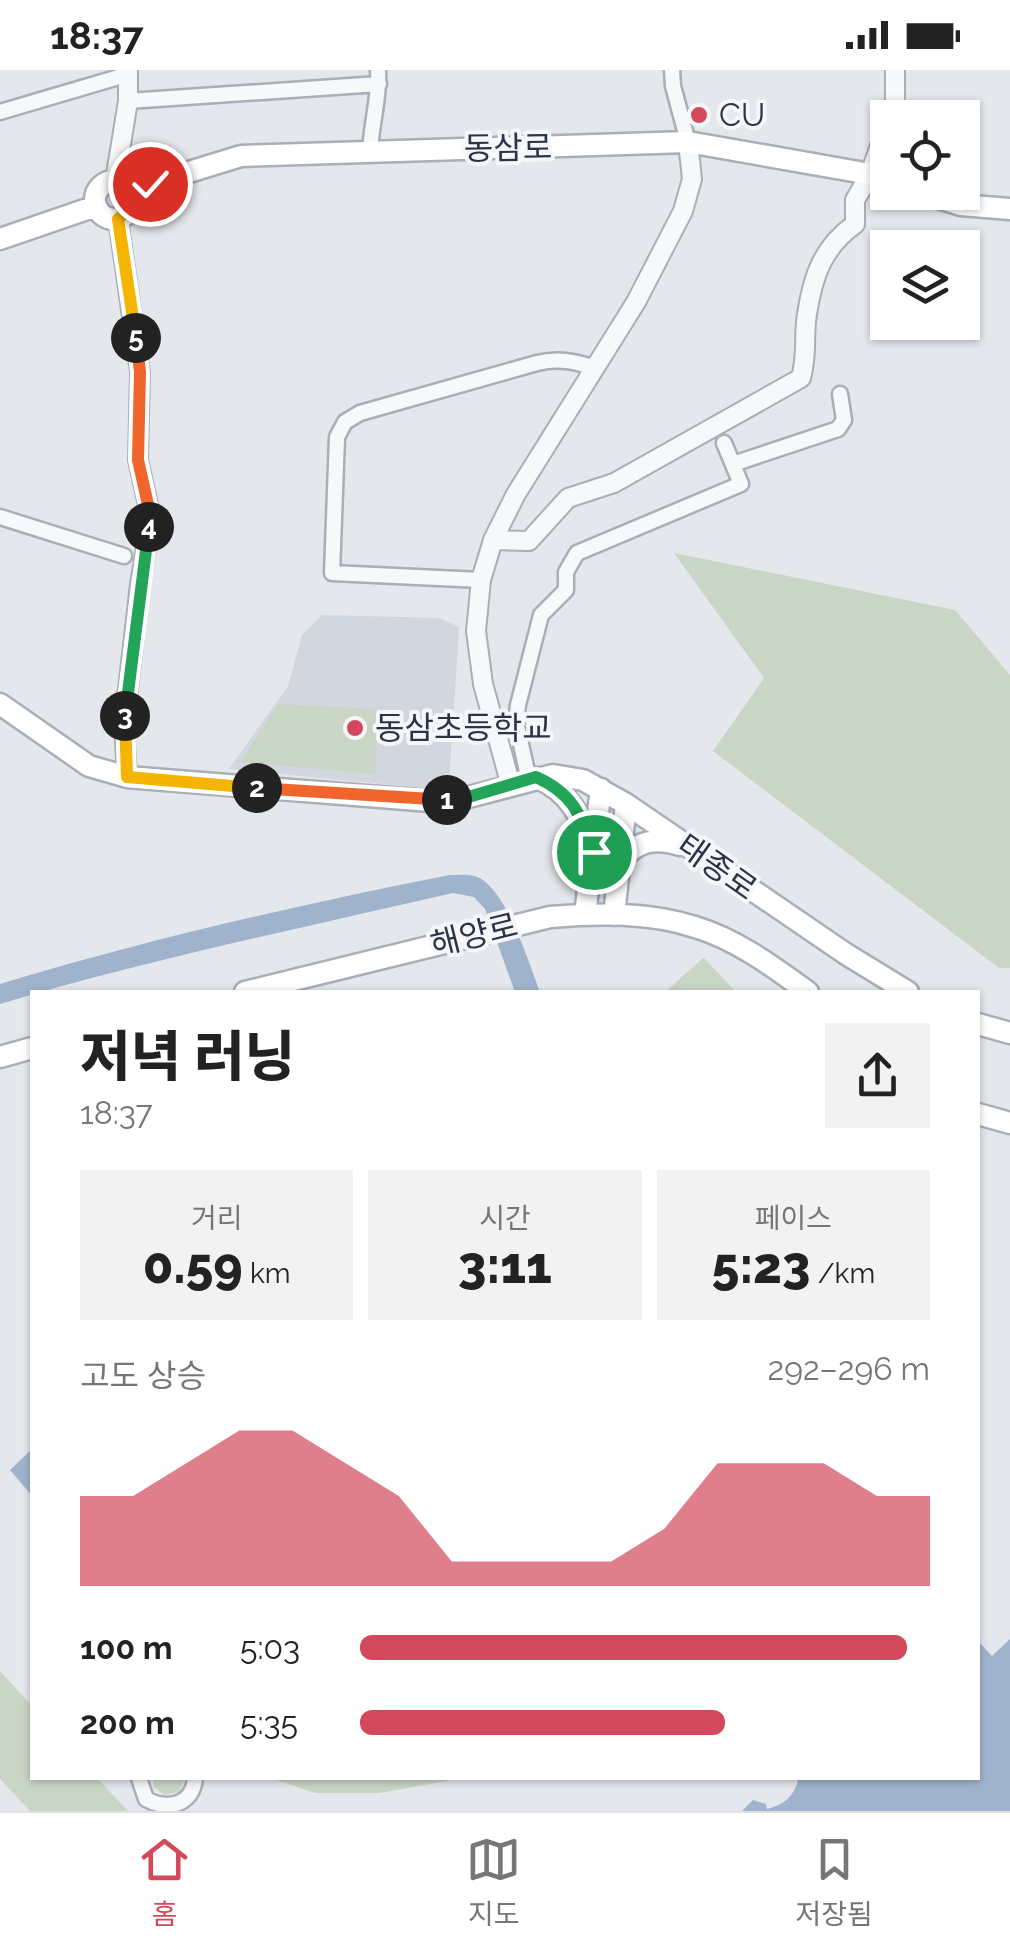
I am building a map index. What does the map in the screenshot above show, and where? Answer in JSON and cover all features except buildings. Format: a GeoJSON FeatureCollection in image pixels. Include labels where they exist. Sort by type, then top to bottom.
{"type":"FeatureCollection","features":[{"type":"Feature","properties":{"kind":"main road","name":"동삼로"},"geometry":{"type":"LineString","coordinates":[[129,181],[242,156],[688,142],[870,175]]}},
{"type":"Feature","properties":{"kind":"main road"},"geometry":{"type":"LineString","coordinates":[[129,181],[130,209],[118,219],[107,218],[96,206],[97,190],[105,183],[129,181]]}},
{"type":"Feature","properties":{"kind":"main road"},"geometry":{"type":"LineString","coordinates":[[0,239],[96,206]]}},
{"type":"Feature","properties":{"kind":"main road"},"geometry":{"type":"LineString","coordinates":[[980,207],[1010,209]]}},
{"type":"Feature","properties":{"kind":"main road","name":"태종로"},"geometry":{"type":"LineString","coordinates":[[0,704],[89,766],[127,777],[430,801],[465,798],[554,775],[584,780],[905,990]]}},
{"type":"Feature","properties":{"kind":"main road"},"geometry":{"type":"LineString","coordinates":[[525,781],[558,787],[572,802],[594,852]]}},
{"type":"Feature","properties":{"kind":"main road"},"geometry":{"type":"LineString","coordinates":[[585,914],[601,789]]}},
{"type":"Feature","properties":{"kind":"main road"},"geometry":{"type":"LineString","coordinates":[[614,915],[626,804]]}},
{"type":"Feature","properties":{"kind":"main road"},"geometry":{"type":"LineString","coordinates":[[620,860],[649,840],[686,848]]}},
{"type":"Feature","properties":{"kind":"main road","name":"해양로"},"geometry":{"type":"LineString","coordinates":[[253,990],[550,917],[585,914],[697,927],[767,963],[805,990]]}},
{"type":"Feature","properties":{"kind":"main road"},"geometry":{"type":"LineString","coordinates":[[980,1025],[1010,1033]]}},
{"type":"Feature","properties":{"kind":"main road"},"geometry":{"type":"LineString","coordinates":[[0,1057],[30,1049]]}},
{"type":"Feature","properties":{"kind":"main road"},"geometry":{"type":"LineString","coordinates":[[980,1115],[1010,1123]]}},
{"type":"Feature","properties":{"kind":"street"},"geometry":{"type":"LineString","coordinates":[[525,781],[482,684],[476,631],[480,580],[493,540],[516,494],[636,302],[682,211],[692,179],[672,70]]}},
{"type":"Feature","properties":{"kind":"street"},"geometry":{"type":"LineString","coordinates":[[895,70],[896,100]]}},
{"type":"Feature","properties":{"kind":"street"},"geometry":{"type":"LineString","coordinates":[[0,112],[128,72],[129,181]]}},
{"type":"Feature","properties":{"kind":"street"},"geometry":{"type":"LineString","coordinates":[[128,101],[379,77],[370,122],[370,153]]}},
{"type":"Feature","properties":{"kind":"street"},"geometry":{"type":"LineString","coordinates":[[493,540],[529,541],[568,498],[614,483],[801,378],[808,352],[806,316],[821,261],[835,238],[855,224],[855,200],[870,186]]}},
{"type":"Feature","properties":{"kind":"street"},"geometry":{"type":"LineString","coordinates":[[118,219],[139,357],[138,460],[151,518],[124,724],[127,777]]}},
{"type":"Feature","properties":{"kind":"street"},"geometry":{"type":"LineString","coordinates":[[480,580],[332,573],[337,437],[346,422],[360,413],[537,363],[554,359],[595,368]]}},
{"type":"Feature","properties":{"kind":"street"},"geometry":{"type":"LineString","coordinates":[[733,464],[838,428],[844,420],[840,394]]}},
{"type":"Feature","properties":{"kind":"street"},"geometry":{"type":"LineString","coordinates":[[525,781],[516,722],[518,705],[541,614],[566,590],[570,561],[577,553],[741,484],[724,443]]}},
{"type":"Feature","properties":{"kind":"street"},"geometry":{"type":"LineString","coordinates":[[0,517],[124,556]]}},
{"type":"Feature","properties":{"kind":"street"},"geometry":{"type":"LineString","coordinates":[[141,1780],[146,1799],[162,1808],[187,1800],[195,1780]]}},
{"type":"Feature","properties":{"kind":"shaded area","name":"동삼초등학교"},"geometry":{"type":"Polygon","coordinates":[[[322,615],[439,618],[459,627],[449,783],[434,789],[229,769],[288,686],[302,635],[322,615]]]}},
{"type":"Feature","properties":{"kind":"green space"},"geometry":{"type":"Polygon","coordinates":[[[674,553],[955,610],[1010,675],[1010,968],[999,968],[713,751],[764,678],[674,553]]]}},
{"type":"Feature","properties":{"kind":"green space"},"geometry":{"type":"Polygon","coordinates":[[[278,704],[377,709],[376,774],[241,762],[278,704]]]}},
{"type":"Feature","properties":{"kind":"green space"},"geometry":{"type":"Polygon","coordinates":[[[703,958],[734,990],[667,990],[703,958]]]}},
{"type":"Feature","properties":{"kind":"green space"},"geometry":{"type":"Polygon","coordinates":[[[0,1671],[30,1704],[30,1780],[99,1780],[128,1811],[30,1811],[0,1779],[0,1671]]]}},
{"type":"Feature","properties":{"kind":"green space"},"geometry":{"type":"Polygon","coordinates":[[[153,1780],[184,1780],[179,1792],[164,1795],[154,1787],[153,1780]]]}},
{"type":"Feature","properties":{"kind":"green space"},"geometry":{"type":"Polygon","coordinates":[[[277,1780],[451,1780],[380,1793],[315,1793],[277,1780]]]}},
{"type":"Feature","properties":{"kind":"water"},"geometry":{"type":"Polygon","coordinates":[[[450,875],[474,876],[496,893],[506,908],[539,990],[514,990],[485,909],[474,897],[453,893],[48,990],[30,990],[30,995],[0,1004],[0,984],[111,952],[450,875]]]}},
{"type":"Feature","properties":{"kind":"water"},"geometry":{"type":"Polygon","coordinates":[[[30,1451],[30,1494],[10,1470],[30,1451]]]}},
{"type":"Feature","properties":{"kind":"water"},"geometry":{"type":"Polygon","coordinates":[[[1010,1639],[1010,1811],[742,1811],[753,1800],[766,1804],[767,1809],[783,1803],[797,1780],[980,1780],[980,1643],[992,1656],[1010,1639]]]}},
{"type":"Feature","properties":{"kind":"place","name":"CU"},"geometry":{"type":"Point","coordinates":[699,115]}},
{"type":"Feature","properties":{"kind":"place","name":"동삼초등학교"},"geometry":{"type":"Point","coordinates":[355,728]}},
{"type":"Feature","properties":{"kind":"route"},"geometry":{"type":"LineString","coordinates":[[150,184],[132,193],[130,209],[118,219],[139,357],[138,460],[151,518],[124,724],[127,777],[430,801],[465,798],[536,777],[558,787],[572,802],[594,852]]}}]}
